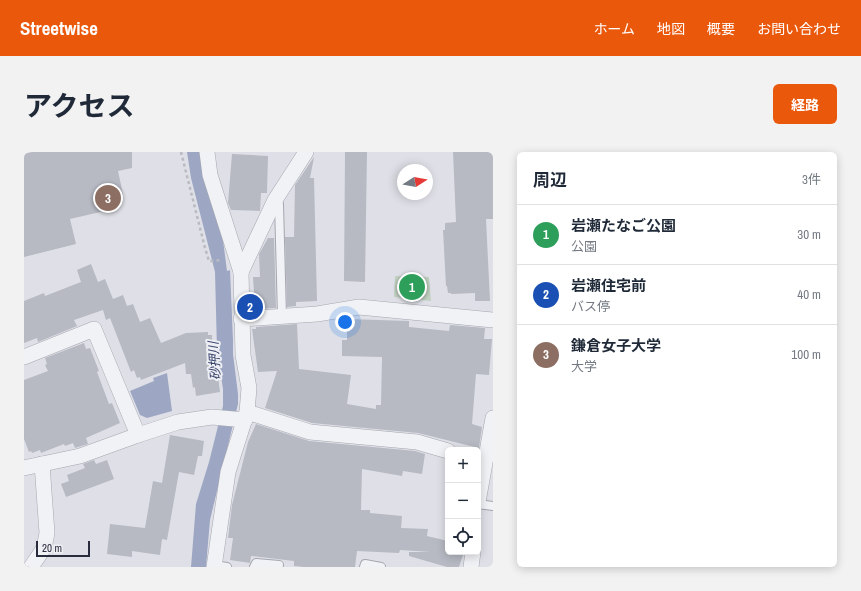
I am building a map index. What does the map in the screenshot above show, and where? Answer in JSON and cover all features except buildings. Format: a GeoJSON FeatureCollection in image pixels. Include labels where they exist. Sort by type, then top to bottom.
{"type":"FeatureCollection","features":[{"type":"Feature","properties":{"kind":"street"},"geometry":{"type":"LineString","coordinates":[[207,152],[210,175],[240,272],[243,355],[249,388],[244,417],[228,472],[218,566]]}},
{"type":"Feature","properties":{"kind":"street"},"geometry":{"type":"LineString","coordinates":[[240,272],[275,200],[306,152]]}},
{"type":"Feature","properties":{"kind":"street"},"geometry":{"type":"LineString","coordinates":[[241,319],[317,314],[359,307],[493,320]]}},
{"type":"Feature","properties":{"kind":"street"},"geometry":{"type":"LineString","coordinates":[[24,357],[94,329],[138,435]]}},
{"type":"Feature","properties":{"kind":"street"},"geometry":{"type":"LineString","coordinates":[[24,468],[80,456],[178,422],[216,417],[244,417],[310,432],[417,442],[445,450]]}},
{"type":"Feature","properties":{"kind":"street"},"geometry":{"type":"LineString","coordinates":[[481,461],[493,418]]}},
{"type":"Feature","properties":{"kind":"street"},"geometry":{"type":"LineString","coordinates":[[31,567],[44,548],[47,533],[42,464]]}},
{"type":"Feature","properties":{"kind":"street"},"geometry":{"type":"LineString","coordinates":[[471,567],[473,555]]}},
{"type":"Feature","properties":{"kind":"lane"},"geometry":{"type":"LineString","coordinates":[[275,200],[279,204],[282,316]]}},
{"type":"Feature","properties":{"kind":"lane"},"geometry":{"type":"LineString","coordinates":[[481,504],[493,506]]}},
{"type":"Feature","properties":{"kind":"lane"},"geometry":{"type":"LineString","coordinates":[[254,567],[256,563],[279,565]]}},
{"type":"Feature","properties":{"kind":"lane"},"geometry":{"type":"LineString","coordinates":[[364,567],[365,564],[381,567]]}},
{"type":"Feature","properties":{"kind":"path"},"geometry":{"type":"LineString","coordinates":[[181,152],[209,261],[225,260]]}},
{"type":"Feature","properties":{"kind":"green space"},"geometry":{"type":"Polygon","coordinates":[[[395,276],[429,277],[431,301],[394,297],[395,276]]]}},
{"type":"Feature","properties":{"kind":"water","name":"砂押川"},"geometry":{"type":"Polygon","coordinates":[[[187,152],[202,152],[223,240],[227,271],[230,270],[233,354],[238,394],[238,404],[210,520],[206,567],[191,567],[196,504],[209,462],[223,406],[223,389],[217,351],[215,272],[191,178],[187,152]]]}},
{"type":"Feature","properties":{"kind":"water"},"geometry":{"type":"Polygon","coordinates":[[[167,373],[172,411],[147,418],[140,415],[130,391],[154,381],[153,378],[167,373]]]}},
{"type":"Feature","properties":{"kind":"place","name":"鎌倉女子大学"},"geometry":{"type":"Point","coordinates":[108,198]}},
{"type":"Feature","properties":{"kind":"place","name":"岩瀬たなご公園"},"geometry":{"type":"Point","coordinates":[412,287]}},
{"type":"Feature","properties":{"kind":"place","name":"岩瀬住宅前"},"geometry":{"type":"Point","coordinates":[250,307]}}]}
